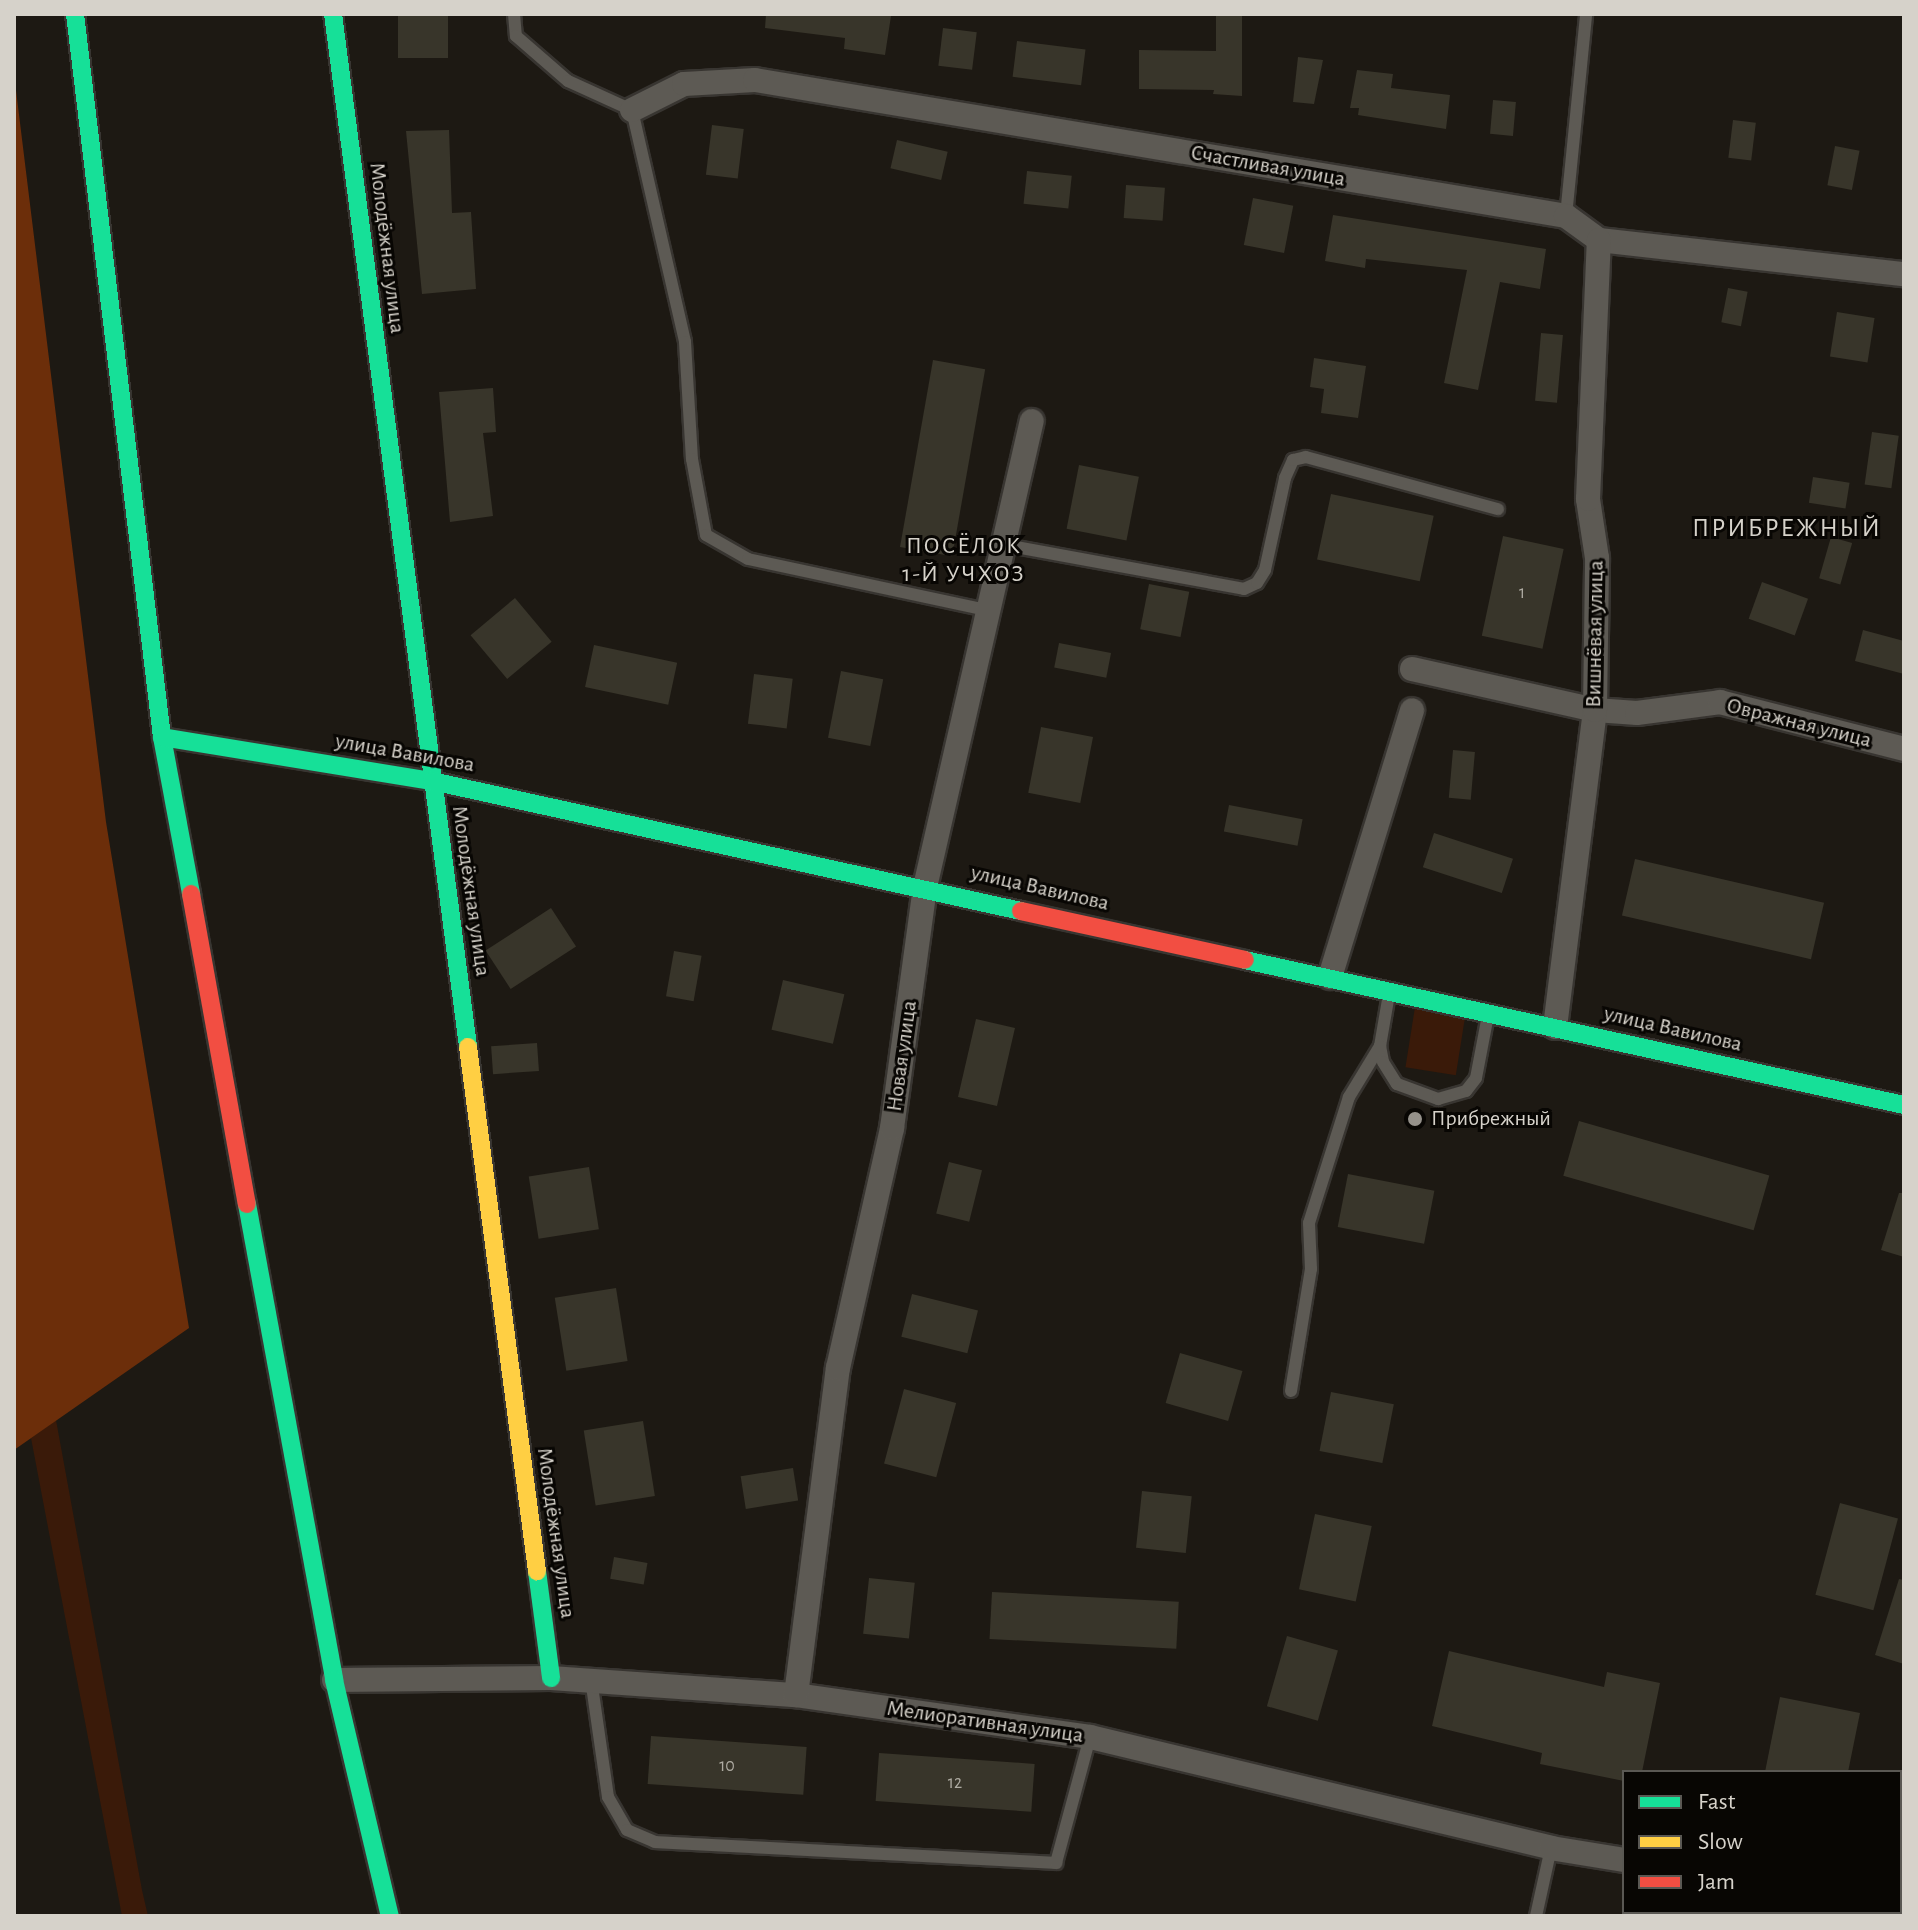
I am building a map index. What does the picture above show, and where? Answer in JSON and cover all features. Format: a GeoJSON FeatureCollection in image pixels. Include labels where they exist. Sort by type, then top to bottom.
{"type":"FeatureCollection","features":[{"type":"Feature","properties":{"kind":"street"},"geometry":{"type":"LineString","coordinates":[[75,14],[162,737],[334,1680],[390,1916]]}},
{"type":"Feature","properties":{"kind":"street","name":"Молодёжная улица"},"geometry":{"type":"LineString","coordinates":[[333,14],[551,1678]]}},
{"type":"Feature","properties":{"kind":"street","name":"Счастливая улица"},"geometry":{"type":"LineString","coordinates":[[632,110],[684,84],[755,80],[1566,216],[1599,240],[1904,274]]}},
{"type":"Feature","properties":{"kind":"street","name":"Вишнёвая улица"},"geometry":{"type":"LineString","coordinates":[[1555,1027],[1595,710],[1597,558],[1588,499],[1599,240]]}},
{"type":"Feature","properties":{"kind":"street","name":"Новая улица"},"geometry":{"type":"LineString","coordinates":[[796,1695],[838,1368],[892,1128],[925,887],[1032,421]]}},
{"type":"Feature","properties":{"kind":"street","name":"Овражная улица"},"geometry":{"type":"LineString","coordinates":[[1412,669],[1595,710],[1637,713],[1720,702],[1904,749]]}},
{"type":"Feature","properties":{"kind":"street"},"geometry":{"type":"LineString","coordinates":[[1330,977],[1412,710]]}},
{"type":"Feature","properties":{"kind":"street","name":"улица Вавилова"},"geometry":{"type":"LineString","coordinates":[[162,737],[432,781],[925,887],[1904,1105]]}},
{"type":"Feature","properties":{"kind":"street","name":"Мелиоративная улица"},"geometry":{"type":"LineString","coordinates":[[334,1680],[591,1679],[796,1695],[1090,1737],[1551,1848],[1622,1860]]}},
{"type":"Feature","properties":{"kind":"lane"},"geometry":{"type":"LineString","coordinates":[[514,14],[516,36],[568,81],[632,110],[685,342],[692,459],[706,535],[748,559],[990,611]]}},
{"type":"Feature","properties":{"kind":"lane"},"geometry":{"type":"LineString","coordinates":[[1566,216],[1586,14]]}},
{"type":"Feature","properties":{"kind":"lane"},"geometry":{"type":"LineString","coordinates":[[1005,545],[1244,589],[1257,583],[1265,570],[1285,478],[1293,460],[1306,457],[1498,509]]}},
{"type":"Feature","properties":{"kind":"lane"},"geometry":{"type":"LineString","coordinates":[[1390,991],[1380,1046],[1383,1062],[1397,1084],[1425,1095],[1452,1098],[1476,1078],[1489,1012]]}},
{"type":"Feature","properties":{"kind":"lane"},"geometry":{"type":"LineString","coordinates":[[1291,1391],[1311,1269],[1309,1223],[1349,1097],[1380,1046]]}},
{"type":"Feature","properties":{"kind":"lane"},"geometry":{"type":"LineString","coordinates":[[591,1679],[608,1797],[627,1830],[655,1842],[1056,1863],[1090,1737]]}},
{"type":"Feature","properties":{"kind":"lane"},"geometry":{"type":"LineString","coordinates":[[1536,1916],[1551,1848]]}},
{"type":"Feature","properties":{"kind":"shaded area"},"geometry":{"type":"Polygon","coordinates":[[[14,74],[106,822],[189,1328],[14,1450],[14,74]]]}},
{"type":"Feature","properties":{"kind":"shaded area"},"geometry":{"type":"Polygon","coordinates":[[[1415,1007],[1465,1015],[1456,1075],[1405,1067],[1415,1007]]]}},
{"type":"Feature","properties":{"kind":"shaded area"},"geometry":{"type":"Polygon","coordinates":[[[56,1420],[148,1916],[122,1916],[31,1438],[56,1420]]]}},
{"type":"Feature","properties":{"kind":"building"},"geometry":{"type":"Polygon","coordinates":[[[398,14],[448,14],[448,58],[398,58],[398,14]]]}},
{"type":"Feature","properties":{"kind":"building"},"geometry":{"type":"Polygon","coordinates":[[[766,14],[891,16],[885,55],[844,49],[845,38],[765,28],[766,14]]]}},
{"type":"Feature","properties":{"kind":"building"},"geometry":{"type":"Polygon","coordinates":[[[1216,14],[1242,14],[1242,96],[1213,94],[1214,90],[1139,89],[1139,50],[1216,51],[1216,14]]]}},
{"type":"Feature","properties":{"kind":"building"},"geometry":{"type":"Polygon","coordinates":[[[943,28],[977,32],[972,70],[938,66],[943,28]]]}},
{"type":"Feature","properties":{"kind":"building"},"geometry":{"type":"Polygon","coordinates":[[[1017,41],[1085,49],[1081,85],[1013,77],[1017,41]]]}},
{"type":"Feature","properties":{"kind":"building"},"geometry":{"type":"Polygon","coordinates":[[[1298,57],[1323,60],[1314,104],[1293,102],[1298,57]]]}},
{"type":"Feature","properties":{"kind":"building"},"geometry":{"type":"Polygon","coordinates":[[[1357,70],[1393,74],[1391,88],[1450,95],[1446,129],[1358,115],[1359,108],[1350,108],[1357,70]]]}},
{"type":"Feature","properties":{"kind":"building"},"geometry":{"type":"Polygon","coordinates":[[[1493,100],[1516,102],[1513,136],[1490,134],[1493,100]]]}},
{"type":"Feature","properties":{"kind":"building"},"geometry":{"type":"Polygon","coordinates":[[[1733,120],[1756,123],[1751,161],[1728,158],[1733,120]]]}},
{"type":"Feature","properties":{"kind":"building"},"geometry":{"type":"Polygon","coordinates":[[[712,125],[744,129],[738,179],[706,175],[712,125]]]}},
{"type":"Feature","properties":{"kind":"building"},"geometry":{"type":"Polygon","coordinates":[[[449,130],[452,213],[471,212],[476,289],[422,294],[406,131],[449,130]]]}},
{"type":"Feature","properties":{"kind":"building"},"geometry":{"type":"Polygon","coordinates":[[[897,140],[948,152],[941,180],[890,168],[897,140]]]}},
{"type":"Feature","properties":{"kind":"building"},"geometry":{"type":"Polygon","coordinates":[[[1835,146],[1860,151],[1852,190],[1827,185],[1835,146]]]}},
{"type":"Feature","properties":{"kind":"building"},"geometry":{"type":"Polygon","coordinates":[[[1027,171],[1072,176],[1068,209],[1024,204],[1027,171]]]}},
{"type":"Feature","properties":{"kind":"building"},"geometry":{"type":"Polygon","coordinates":[[[1126,185],[1165,188],[1163,221],[1124,218],[1126,185]]]}},
{"type":"Feature","properties":{"kind":"building"},"geometry":{"type":"Polygon","coordinates":[[[1253,198],[1293,206],[1284,253],[1244,245],[1253,198]]]}},
{"type":"Feature","properties":{"kind":"building"},"geometry":{"type":"Polygon","coordinates":[[[1333,215],[1546,249],[1540,289],[1500,282],[1478,390],[1444,383],[1467,270],[1366,259],[1365,268],[1325,261],[1333,215]]]}},
{"type":"Feature","properties":{"kind":"building"},"geometry":{"type":"Polygon","coordinates":[[[1728,288],[1748,292],[1741,326],[1721,322],[1728,288]]]}},
{"type":"Feature","properties":{"kind":"building"},"geometry":{"type":"Polygon","coordinates":[[[1837,312],[1875,318],[1867,362],[1830,356],[1837,312]]]}},
{"type":"Feature","properties":{"kind":"building"},"geometry":{"type":"Polygon","coordinates":[[[1541,333],[1563,335],[1557,403],[1535,401],[1541,333]]]}},
{"type":"Feature","properties":{"kind":"building"},"geometry":{"type":"Polygon","coordinates":[[[1314,358],[1366,366],[1358,418],[1321,413],[1324,389],[1310,387],[1314,358]]]}},
{"type":"Feature","properties":{"kind":"building"},"geometry":{"type":"Polygon","coordinates":[[[933,360],[985,369],[952,556],[900,547],[933,360]]]}},
{"type":"Feature","properties":{"kind":"building"},"geometry":{"type":"Polygon","coordinates":[[[493,388],[496,432],[483,433],[493,516],[450,522],[439,392],[493,388]]]}},
{"type":"Feature","properties":{"kind":"building"},"geometry":{"type":"Polygon","coordinates":[[[1872,432],[1899,436],[1891,488],[1865,484],[1872,432]]]}},
{"type":"Feature","properties":{"kind":"building"},"geometry":{"type":"Polygon","coordinates":[[[1079,465],[1139,477],[1126,540],[1067,529],[1079,465]]]}},
{"type":"Feature","properties":{"kind":"building"},"geometry":{"type":"Polygon","coordinates":[[[1813,477],[1850,483],[1845,508],[1809,503],[1813,477]]]}},
{"type":"Feature","properties":{"kind":"building"},"geometry":{"type":"Polygon","coordinates":[[[1331,494],[1434,516],[1420,581],[1317,560],[1331,494]]]}},
{"type":"Feature","properties":{"kind":"building"},"geometry":{"type":"Polygon","coordinates":[[[1503,536],[1564,549],[1542,649],[1482,636],[1503,536]]]}},
{"type":"Feature","properties":{"kind":"building"},"geometry":{"type":"Polygon","coordinates":[[[1831,537],[1852,543],[1840,584],[1819,578],[1831,537]]]}},
{"type":"Feature","properties":{"kind":"building"},"geometry":{"type":"Polygon","coordinates":[[[1762,582],[1808,599],[1795,635],[1749,619],[1762,582]]]}},
{"type":"Feature","properties":{"kind":"building"},"geometry":{"type":"Polygon","coordinates":[[[1149,584],[1189,592],[1180,637],[1140,629],[1149,584]]]}},
{"type":"Feature","properties":{"kind":"building"},"geometry":{"type":"Polygon","coordinates":[[[515,598],[552,642],[507,679],[471,635],[515,598]]]}},
{"type":"Feature","properties":{"kind":"building"},"geometry":{"type":"Polygon","coordinates":[[[1863,630],[1904,641],[1904,674],[1855,661],[1863,630]]]}},
{"type":"Feature","properties":{"kind":"building"},"geometry":{"type":"Polygon","coordinates":[[[1059,643],[1111,653],[1106,678],[1054,668],[1059,643]]]}},
{"type":"Feature","properties":{"kind":"building"},"geometry":{"type":"Polygon","coordinates":[[[594,645],[677,663],[668,705],[585,687],[594,645]]]}},
{"type":"Feature","properties":{"kind":"building"},"geometry":{"type":"Polygon","coordinates":[[[841,671],[883,679],[870,746],[828,738],[841,671]]]}},
{"type":"Feature","properties":{"kind":"building"},"geometry":{"type":"Polygon","coordinates":[[[754,674],[793,679],[787,728],[748,724],[754,674]]]}},
{"type":"Feature","properties":{"kind":"building"},"geometry":{"type":"Polygon","coordinates":[[[1041,727],[1093,737],[1080,803],[1028,793],[1041,727]]]}},
{"type":"Feature","properties":{"kind":"building"},"geometry":{"type":"Polygon","coordinates":[[[1453,750],[1475,752],[1471,800],[1449,798],[1453,750]]]}},
{"type":"Feature","properties":{"kind":"building"},"geometry":{"type":"Polygon","coordinates":[[[1229,805],[1303,819],[1297,846],[1224,832],[1229,805]]]}},
{"type":"Feature","properties":{"kind":"building"},"geometry":{"type":"Polygon","coordinates":[[[1434,833],[1513,859],[1502,893],[1423,867],[1434,833]]]}},
{"type":"Feature","properties":{"kind":"building"},"geometry":{"type":"Polygon","coordinates":[[[1635,859],[1824,903],[1811,959],[1622,916],[1635,859]]]}},
{"type":"Feature","properties":{"kind":"building"},"geometry":{"type":"Polygon","coordinates":[[[551,908],[576,947],[511,989],[486,950],[551,908]]]}},
{"type":"Feature","properties":{"kind":"building"},"geometry":{"type":"Polygon","coordinates":[[[674,951],[702,956],[694,1001],[666,996],[674,951]]]}},
{"type":"Feature","properties":{"kind":"building"},"geometry":{"type":"Polygon","coordinates":[[[783,980],[844,994],[833,1044],[772,1030],[783,980]]]}},
{"type":"Feature","properties":{"kind":"building"},"geometry":{"type":"Polygon","coordinates":[[[976,1019],[1015,1028],[997,1106],[958,1097],[976,1019]]]}},
{"type":"Feature","properties":{"kind":"building"},"geometry":{"type":"Polygon","coordinates":[[[537,1043],[539,1071],[493,1074],[491,1046],[537,1043]]]}},
{"type":"Feature","properties":{"kind":"building"},"geometry":{"type":"Polygon","coordinates":[[[1579,1121],[1769,1176],[1754,1230],[1563,1176],[1579,1121]]]}},
{"type":"Feature","properties":{"kind":"building"},"geometry":{"type":"Polygon","coordinates":[[[949,1162],[982,1170],[969,1222],[936,1213],[949,1162]]]}},
{"type":"Feature","properties":{"kind":"building"},"geometry":{"type":"Polygon","coordinates":[[[589,1167],[599,1229],[539,1239],[529,1177],[589,1167]]]}},
{"type":"Feature","properties":{"kind":"building"},"geometry":{"type":"Polygon","coordinates":[[[1348,1174],[1434,1191],[1424,1244],[1338,1227],[1348,1174]]]}},
{"type":"Feature","properties":{"kind":"building"},"geometry":{"type":"Polygon","coordinates":[[[1899,1193],[1904,1193],[1904,1257],[1881,1250],[1899,1193]]]}},
{"type":"Feature","properties":{"kind":"building"},"geometry":{"type":"Polygon","coordinates":[[[616,1288],[628,1361],[566,1371],[555,1298],[616,1288]]]}},
{"type":"Feature","properties":{"kind":"building"},"geometry":{"type":"Polygon","coordinates":[[[912,1294],[978,1310],[967,1353],[901,1337],[912,1294]]]}},
{"type":"Feature","properties":{"kind":"building"},"geometry":{"type":"Polygon","coordinates":[[[1180,1353],[1242,1371],[1228,1421],[1166,1403],[1180,1353]]]}},
{"type":"Feature","properties":{"kind":"building"},"geometry":{"type":"Polygon","coordinates":[[[904,1389],[956,1403],[936,1477],[884,1463],[904,1389]]]}},
{"type":"Feature","properties":{"kind":"building"},"geometry":{"type":"Polygon","coordinates":[[[1331,1392],[1394,1404],[1382,1463],[1320,1451],[1331,1392]]]}},
{"type":"Feature","properties":{"kind":"building"},"geometry":{"type":"Polygon","coordinates":[[[643,1421],[655,1496],[596,1505],[584,1430],[643,1421]]]}},
{"type":"Feature","properties":{"kind":"building"},"geometry":{"type":"Polygon","coordinates":[[[793,1468],[798,1501],[746,1509],[741,1476],[793,1468]]]}},
{"type":"Feature","properties":{"kind":"building"},"geometry":{"type":"Polygon","coordinates":[[[1142,1491],[1192,1496],[1186,1553],[1136,1548],[1142,1491]]]}},
{"type":"Feature","properties":{"kind":"building"},"geometry":{"type":"Polygon","coordinates":[[[1840,1503],[1898,1519],[1873,1610],[1815,1595],[1840,1503]]]}},
{"type":"Feature","properties":{"kind":"building"},"geometry":{"type":"Polygon","coordinates":[[[1315,1514],[1372,1526],[1356,1601],[1299,1589],[1315,1514]]]}},
{"type":"Feature","properties":{"kind":"building"},"geometry":{"type":"Polygon","coordinates":[[[614,1557],[647,1563],[644,1585],[610,1579],[614,1557]]]}},
{"type":"Feature","properties":{"kind":"building"},"geometry":{"type":"Polygon","coordinates":[[[869,1578],[915,1583],[909,1639],[863,1634],[869,1578]]]}},
{"type":"Feature","properties":{"kind":"building"},"geometry":{"type":"Polygon","coordinates":[[[1899,1579],[1904,1580],[1904,1664],[1875,1655],[1899,1579]]]}},
{"type":"Feature","properties":{"kind":"building"},"geometry":{"type":"Polygon","coordinates":[[[992,1592],[1179,1602],[1176,1649],[990,1639],[992,1592]]]}},
{"type":"Feature","properties":{"kind":"building"},"geometry":{"type":"Polygon","coordinates":[[[1287,1636],[1338,1651],[1318,1721],[1267,1706],[1287,1636]]]}},
{"type":"Feature","properties":{"kind":"building"},"geometry":{"type":"Polygon","coordinates":[[[1449,1651],[1604,1687],[1607,1672],[1660,1683],[1642,1770],[1622,1770],[1622,1781],[1540,1764],[1542,1753],[1432,1726],[1449,1651]]]}},
{"type":"Feature","properties":{"kind":"building"},"geometry":{"type":"Polygon","coordinates":[[[1780,1697],[1860,1713],[1848,1770],[1765,1770],[1780,1697]]]}},
{"type":"Feature","properties":{"kind":"building"},"geometry":{"type":"Polygon","coordinates":[[[651,1736],[807,1747],[803,1795],[648,1784],[651,1736]]]}},
{"type":"Feature","properties":{"kind":"building"},"geometry":{"type":"Polygon","coordinates":[[[879,1753],[1035,1764],[1031,1812],[876,1801],[879,1753]]]}},
{"type":"Feature","properties":{"kind":"traffic: fast"},"geometry":{"type":"LineString","coordinates":[[75,14],[162,737],[191,894]]}},
{"type":"Feature","properties":{"kind":"traffic: fast"},"geometry":{"type":"LineString","coordinates":[[333,14],[468,1047]]}},
{"type":"Feature","properties":{"kind":"traffic: fast"},"geometry":{"type":"LineString","coordinates":[[162,737],[432,781],[1021,911]]}},
{"type":"Feature","properties":{"kind":"traffic: fast"},"geometry":{"type":"LineString","coordinates":[[1245,960],[1904,1105]]}},
{"type":"Feature","properties":{"kind":"traffic: fast"},"geometry":{"type":"LineString","coordinates":[[247,1204],[334,1680],[390,1916]]}},
{"type":"Feature","properties":{"kind":"traffic: fast"},"geometry":{"type":"LineString","coordinates":[[537,1571],[551,1678]]}},
{"type":"Feature","properties":{"kind":"traffic: slow"},"geometry":{"type":"LineString","coordinates":[[468,1047],[537,1571]]}},
{"type":"Feature","properties":{"kind":"traffic: jam"},"geometry":{"type":"LineString","coordinates":[[191,894],[247,1204]]}},
{"type":"Feature","properties":{"kind":"traffic: jam"},"geometry":{"type":"LineString","coordinates":[[1021,911],[1245,960]]}},
{"type":"Feature","properties":{"kind":"place","name":"Прибрежный"},"geometry":{"type":"Point","coordinates":[1415,1119]}},
{"type":"Feature","properties":{"kind":"district","name":"ПРИБРЕЖНЫЙ"},"geometry":{"type":"Point","coordinates":[1787,529]}},
{"type":"Feature","properties":{"kind":"district","name":"ПОСЁЛОК 1-Й УЧХОЗ"},"geometry":{"type":"Point","coordinates":[964,561]}}]}
